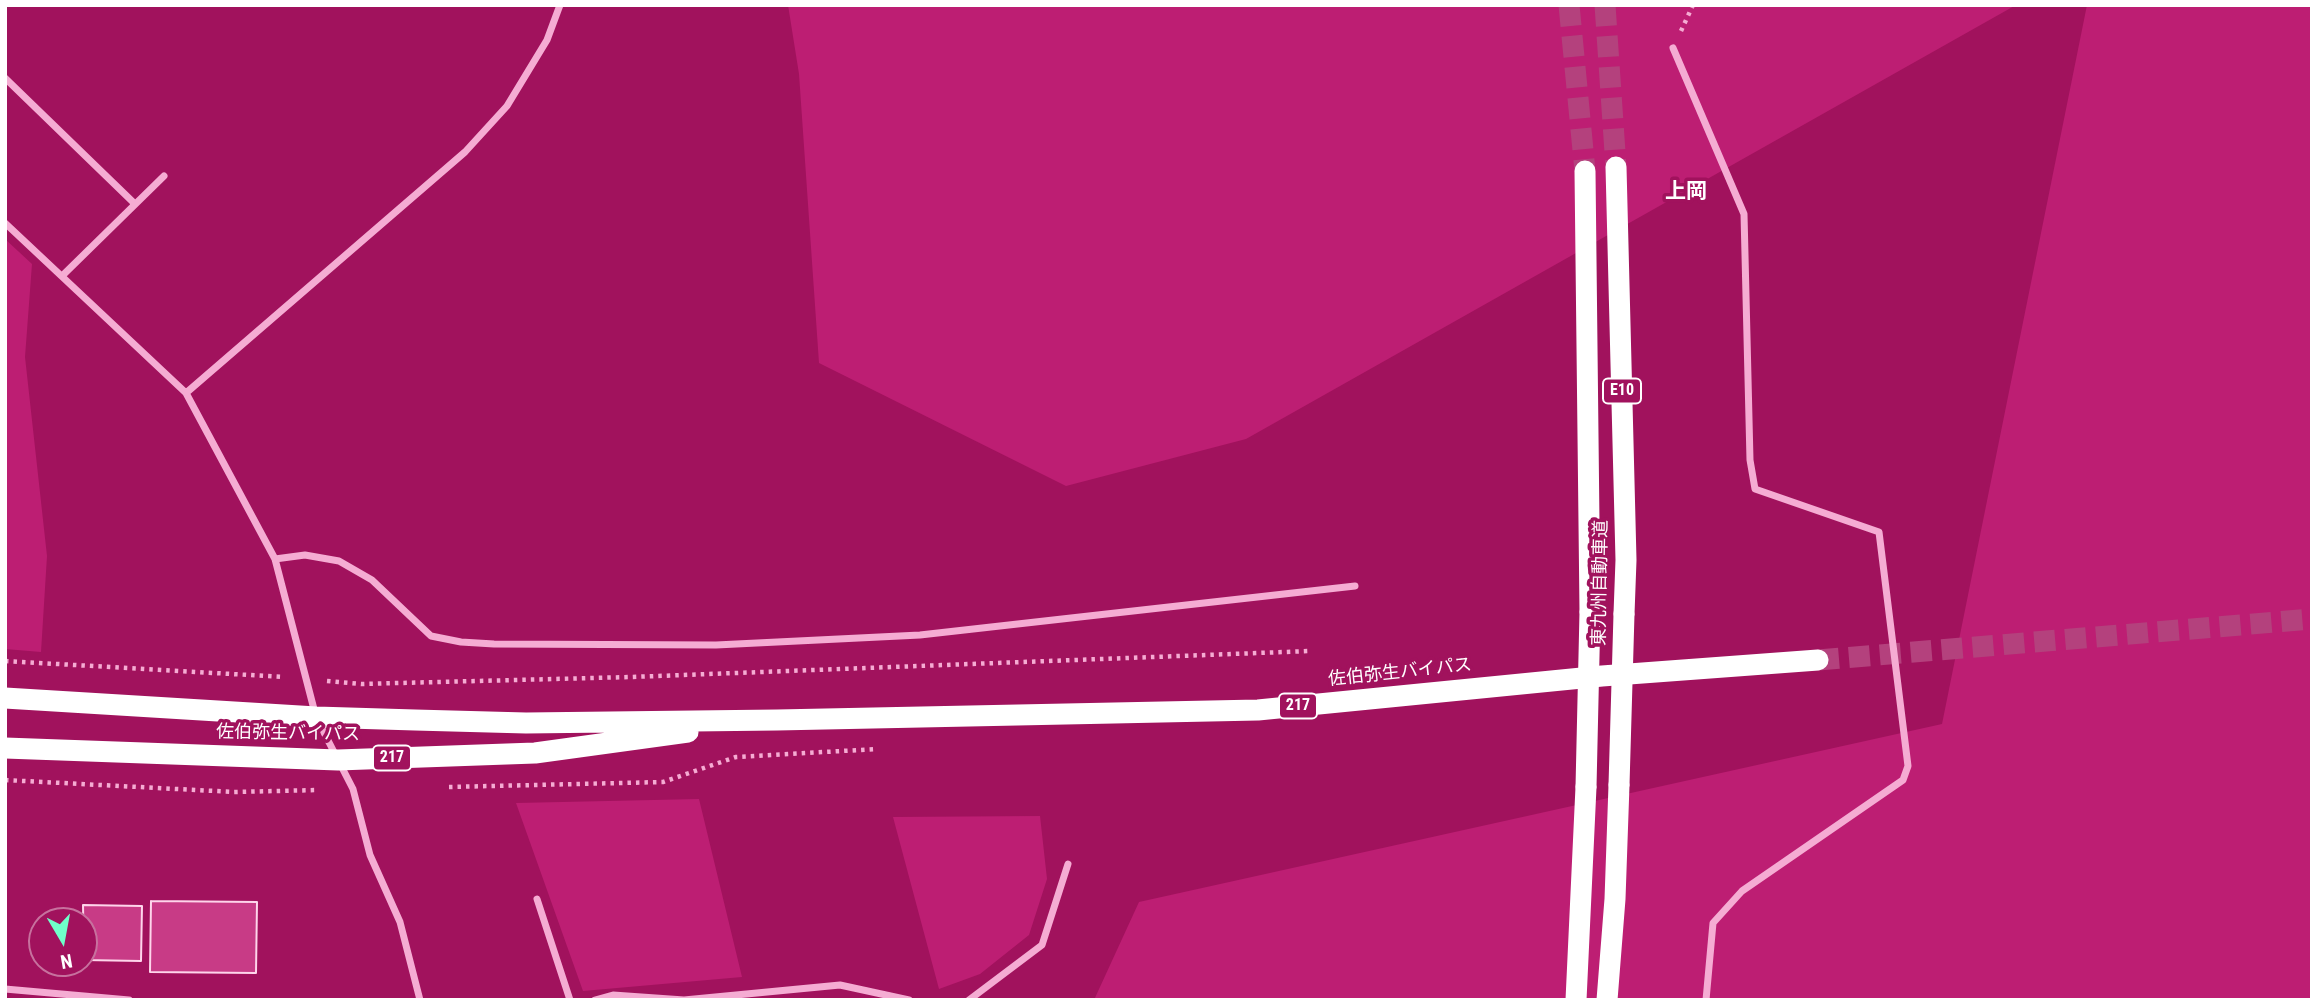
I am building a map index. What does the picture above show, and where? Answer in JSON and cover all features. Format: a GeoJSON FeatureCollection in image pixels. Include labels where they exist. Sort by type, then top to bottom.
{"type":"FeatureCollection","features":[{"type":"Feature","properties":{"kind":"highway","name":"東九州自動車道"},"geometry":{"type":"LineString","coordinates":[[1607,1000],[1615,899],[1626,559],[1616,167]]}},
{"type":"Feature","properties":{"kind":"highway","name":"東九州自動車道"},"geometry":{"type":"LineString","coordinates":[[1576,1000],[1586,787],[1590,612],[1585,172]]}},
{"type":"Feature","properties":{"kind":"highway","name":"佐伯弥生バイパス"},"geometry":{"type":"LineString","coordinates":[[5,698],[316,717],[526,723],[1258,710],[1602,676],[1818,660]]}},
{"type":"Feature","properties":{"kind":"highway","name":"佐伯弥生バイパス"},"geometry":{"type":"LineString","coordinates":[[5,748],[338,760],[535,753],[777,720]]}},
{"type":"Feature","properties":{"kind":"street"},"geometry":{"type":"LineString","coordinates":[[186,393],[465,152],[506,106],[547,40],[560,5]]}},
{"type":"Feature","properties":{"kind":"street"},"geometry":{"type":"LineString","coordinates":[[1673,48],[1744,214],[1750,460],[1755,489],[1880,532],[1908,766],[1903,780],[1742,891],[1713,923],[1706,1000]]}},
{"type":"Feature","properties":{"kind":"street"},"geometry":{"type":"LineString","coordinates":[[5,78],[135,204]]}},
{"type":"Feature","properties":{"kind":"street"},"geometry":{"type":"LineString","coordinates":[[62,276],[164,176]]}},
{"type":"Feature","properties":{"kind":"street"},"geometry":{"type":"LineString","coordinates":[[5,223],[186,393],[275,559],[316,717],[353,789],[370,855],[400,922],[420,1000]]}},
{"type":"Feature","properties":{"kind":"street"},"geometry":{"type":"LineString","coordinates":[[275,559],[305,555],[339,561],[372,580],[431,636],[461,642],[494,644],[716,645],[920,635],[1355,586]]}},
{"type":"Feature","properties":{"kind":"street"},"geometry":{"type":"LineString","coordinates":[[969,1000],[1042,945],[1068,864]]}},
{"type":"Feature","properties":{"kind":"street"},"geometry":{"type":"LineString","coordinates":[[537,900],[570,1000]]}},
{"type":"Feature","properties":{"kind":"street"},"geometry":{"type":"LineString","coordinates":[[595,1000],[613,995],[684,1000],[840,985],[909,1000]]}},
{"type":"Feature","properties":{"kind":"street"},"geometry":{"type":"LineString","coordinates":[[5,989],[129,1000]]}},
{"type":"Feature","properties":{"kind":"path"},"geometry":{"type":"LineString","coordinates":[[5,661],[361,684],[604,678],[1310,651]]}},
{"type":"Feature","properties":{"kind":"shaded area"},"geometry":{"type":"Polygon","coordinates":[[[788,5],[2016,5],[1246,439],[1066,486],[819,363],[799,74],[788,5]]]}},
{"type":"Feature","properties":{"kind":"shaded area"},"geometry":{"type":"Polygon","coordinates":[[[2087,5],[2312,5],[2312,1000],[1094,1000],[1139,902],[1942,724],[2087,5]]]}},
{"type":"Feature","properties":{"kind":"shaded area"},"geometry":{"type":"Polygon","coordinates":[[[5,239],[32,264],[25,357],[47,556],[41,652],[5,649],[5,239]]]}},
{"type":"Feature","properties":{"kind":"shaded area"},"geometry":{"type":"Polygon","coordinates":[[[699,799],[742,977],[583,991],[516,803],[699,799]]]}},
{"type":"Feature","properties":{"kind":"shaded area"},"geometry":{"type":"Polygon","coordinates":[[[1040,816],[1047,879],[1029,935],[980,974],[939,989],[893,817],[1040,816]]]}},
{"type":"Feature","properties":{"kind":"building"},"geometry":{"type":"Polygon","coordinates":[[[151,901],[257,902],[256,973],[150,972],[151,901]]]}},
{"type":"Feature","properties":{"kind":"building"},"geometry":{"type":"Polygon","coordinates":[[[142,906],[141,961],[98,960],[98,907],[83,907],[142,906]]]}},
{"type":"Feature","properties":{"kind":"tunnel"},"geometry":{"type":"LineString","coordinates":[[1569,5],[1585,171]]}},
{"type":"Feature","properties":{"kind":"tunnel"},"geometry":{"type":"LineString","coordinates":[[1605,5],[1616,167]]}},
{"type":"Feature","properties":{"kind":"tunnel"},"geometry":{"type":"LineString","coordinates":[[1818,660],[2312,619]]}},
{"type":"Feature","properties":{"kind":"district","name":"上岡"},"geometry":{"type":"Point","coordinates":[1686,193]}}]}
